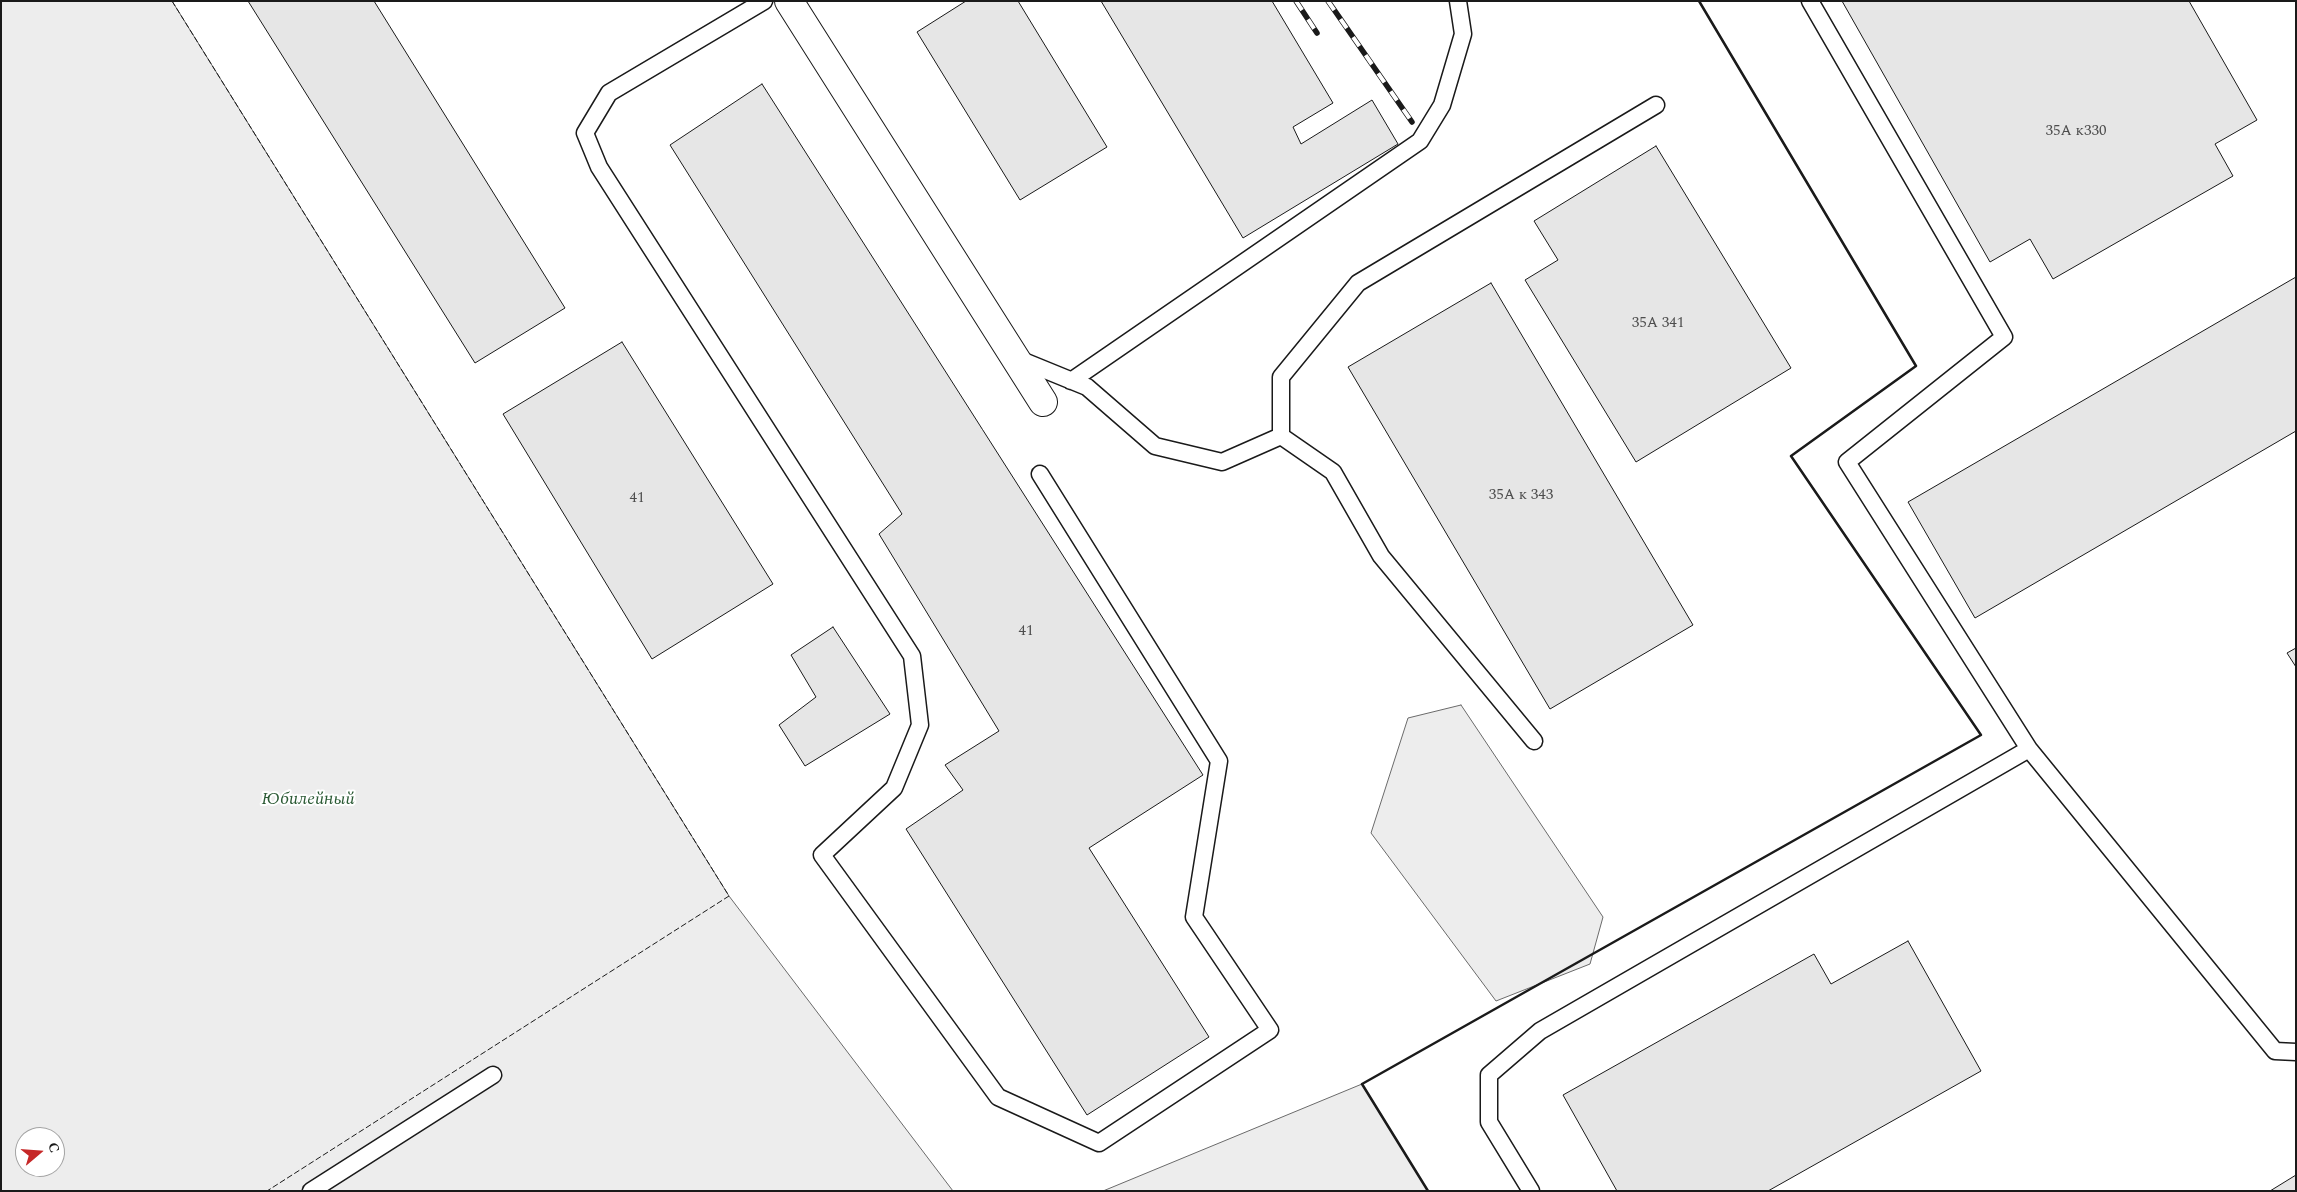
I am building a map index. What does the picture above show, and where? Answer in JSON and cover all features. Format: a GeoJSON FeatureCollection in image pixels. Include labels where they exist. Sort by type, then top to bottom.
{"type":"FeatureCollection","features":[{"type":"Feature","properties":{"kind":"street"},"geometry":{"type":"LineString","coordinates":[[789,1],[1043,402]]}},
{"type":"Feature","properties":{"kind":"lane"},"geometry":{"type":"LineString","coordinates":[[764,1],[609,94],[585,132],[599,167],[912,656],[920,725],[894,788],[822,855],[998,1097],[1099,1143],[1270,1030],[1194,917],[1219,761],[1040,474]]}},
{"type":"Feature","properties":{"kind":"lane"},"geometry":{"type":"LineString","coordinates":[[1071,381],[1420,141],[1442,105],[1463,34],[1458,1]]}},
{"type":"Feature","properties":{"kind":"lane"},"geometry":{"type":"LineString","coordinates":[[1810,1],[2004,337],[1847,462],[2029,749],[2276,1051],[2296,1052]]}},
{"type":"Feature","properties":{"kind":"lane"},"geometry":{"type":"LineString","coordinates":[[1281,436],[1281,377],[1358,283],[1656,105]]}},
{"type":"Feature","properties":{"kind":"lane"},"geometry":{"type":"LineString","coordinates":[[1014,357],[1087,387],[1155,446],[1222,462],[1281,436]]}},
{"type":"Feature","properties":{"kind":"lane"},"geometry":{"type":"LineString","coordinates":[[1281,436],[1333,472],[1381,556],[1534,741]]}},
{"type":"Feature","properties":{"kind":"lane"},"geometry":{"type":"LineString","coordinates":[[1531,1191],[1489,1122],[1489,1075],[1540,1031],[2029,749]]}},
{"type":"Feature","properties":{"kind":"lane"},"geometry":{"type":"LineString","coordinates":[[311,1191],[493,1075]]}},
{"type":"Feature","properties":{"kind":"shaded area","name":"Юбилейный"},"geometry":{"type":"Polygon","coordinates":[[[1,1],[172,1],[729,896],[953,1191],[1,1191],[1,1]]]}},
{"type":"Feature","properties":{"kind":"shaded area"},"geometry":{"type":"Polygon","coordinates":[[[1461,705],[1603,917],[1590,964],[1496,1001],[1371,833],[1408,718],[1461,705]]]}},
{"type":"Feature","properties":{"kind":"shaded area"},"geometry":{"type":"Polygon","coordinates":[[[1362,1084],[1428,1191],[1103,1191],[1362,1084]]]}},
{"type":"Feature","properties":{"kind":"building"},"geometry":{"type":"Polygon","coordinates":[[[248,1],[374,1],[565,308],[475,363],[248,1]]]}},
{"type":"Feature","properties":{"kind":"building"},"geometry":{"type":"Polygon","coordinates":[[[966,1],[1018,1],[1107,147],[1020,200],[917,32],[966,1]]]}},
{"type":"Feature","properties":{"kind":"building"},"geometry":{"type":"Polygon","coordinates":[[[1101,1],[1272,1],[1333,103],[1293,127],[1301,144],[1372,100],[1398,144],[1243,238],[1101,1]]]}},
{"type":"Feature","properties":{"kind":"building"},"geometry":{"type":"Polygon","coordinates":[[[1842,1],[2189,1],[2257,120],[2215,144],[2233,176],[2053,279],[2030,239],[1990,262],[1842,1]]]}},
{"type":"Feature","properties":{"kind":"building"},"geometry":{"type":"Polygon","coordinates":[[[762,84],[1203,775],[1089,848],[1209,1037],[1087,1115],[906,829],[963,790],[945,765],[999,731],[879,534],[902,514],[670,145],[762,84]]]}},
{"type":"Feature","properties":{"kind":"building"},"geometry":{"type":"Polygon","coordinates":[[[1656,146],[1791,368],[1636,462],[1525,280],[1558,260],[1534,221],[1656,146]]]}},
{"type":"Feature","properties":{"kind":"building"},"geometry":{"type":"Polygon","coordinates":[[[2296,277],[2296,431],[1975,618],[1908,502],[2296,277]]]}},
{"type":"Feature","properties":{"kind":"building"},"geometry":{"type":"Polygon","coordinates":[[[1491,283],[1693,625],[1550,709],[1348,367],[1491,283]]]}},
{"type":"Feature","properties":{"kind":"building"},"geometry":{"type":"Polygon","coordinates":[[[622,342],[773,584],[652,659],[503,414],[622,342]]]}},
{"type":"Feature","properties":{"kind":"building"},"geometry":{"type":"Polygon","coordinates":[[[833,627],[890,714],[805,766],[779,725],[816,697],[791,655],[833,627]]]}},
{"type":"Feature","properties":{"kind":"building"},"geometry":{"type":"Polygon","coordinates":[[[2296,648],[2296,667],[2287,653],[2296,648]]]}},
{"type":"Feature","properties":{"kind":"building"},"geometry":{"type":"Polygon","coordinates":[[[1908,941],[1981,1071],[1768,1191],[1617,1191],[1563,1095],[1814,954],[1831,984],[1908,941]]]}},
{"type":"Feature","properties":{"kind":"building"},"geometry":{"type":"Polygon","coordinates":[[[2296,1175],[2296,1191],[2270,1191],[2296,1175]]]}},
{"type":"Feature","properties":{"kind":"railway"},"geometry":{"type":"LineString","coordinates":[[1296,1],[1317,33]]}},
{"type":"Feature","properties":{"kind":"railway"},"geometry":{"type":"LineString","coordinates":[[1328,1],[1412,122]]}},
{"type":"Feature","properties":{"kind":"fence"},"geometry":{"type":"LineString","coordinates":[[172,1],[729,896],[267,1191]]}},
{"type":"Feature","properties":{"kind":"wall"},"geometry":{"type":"LineString","coordinates":[[1428,1191],[1362,1084],[1981,735],[1791,456],[1916,366],[1699,1]]}}]}
